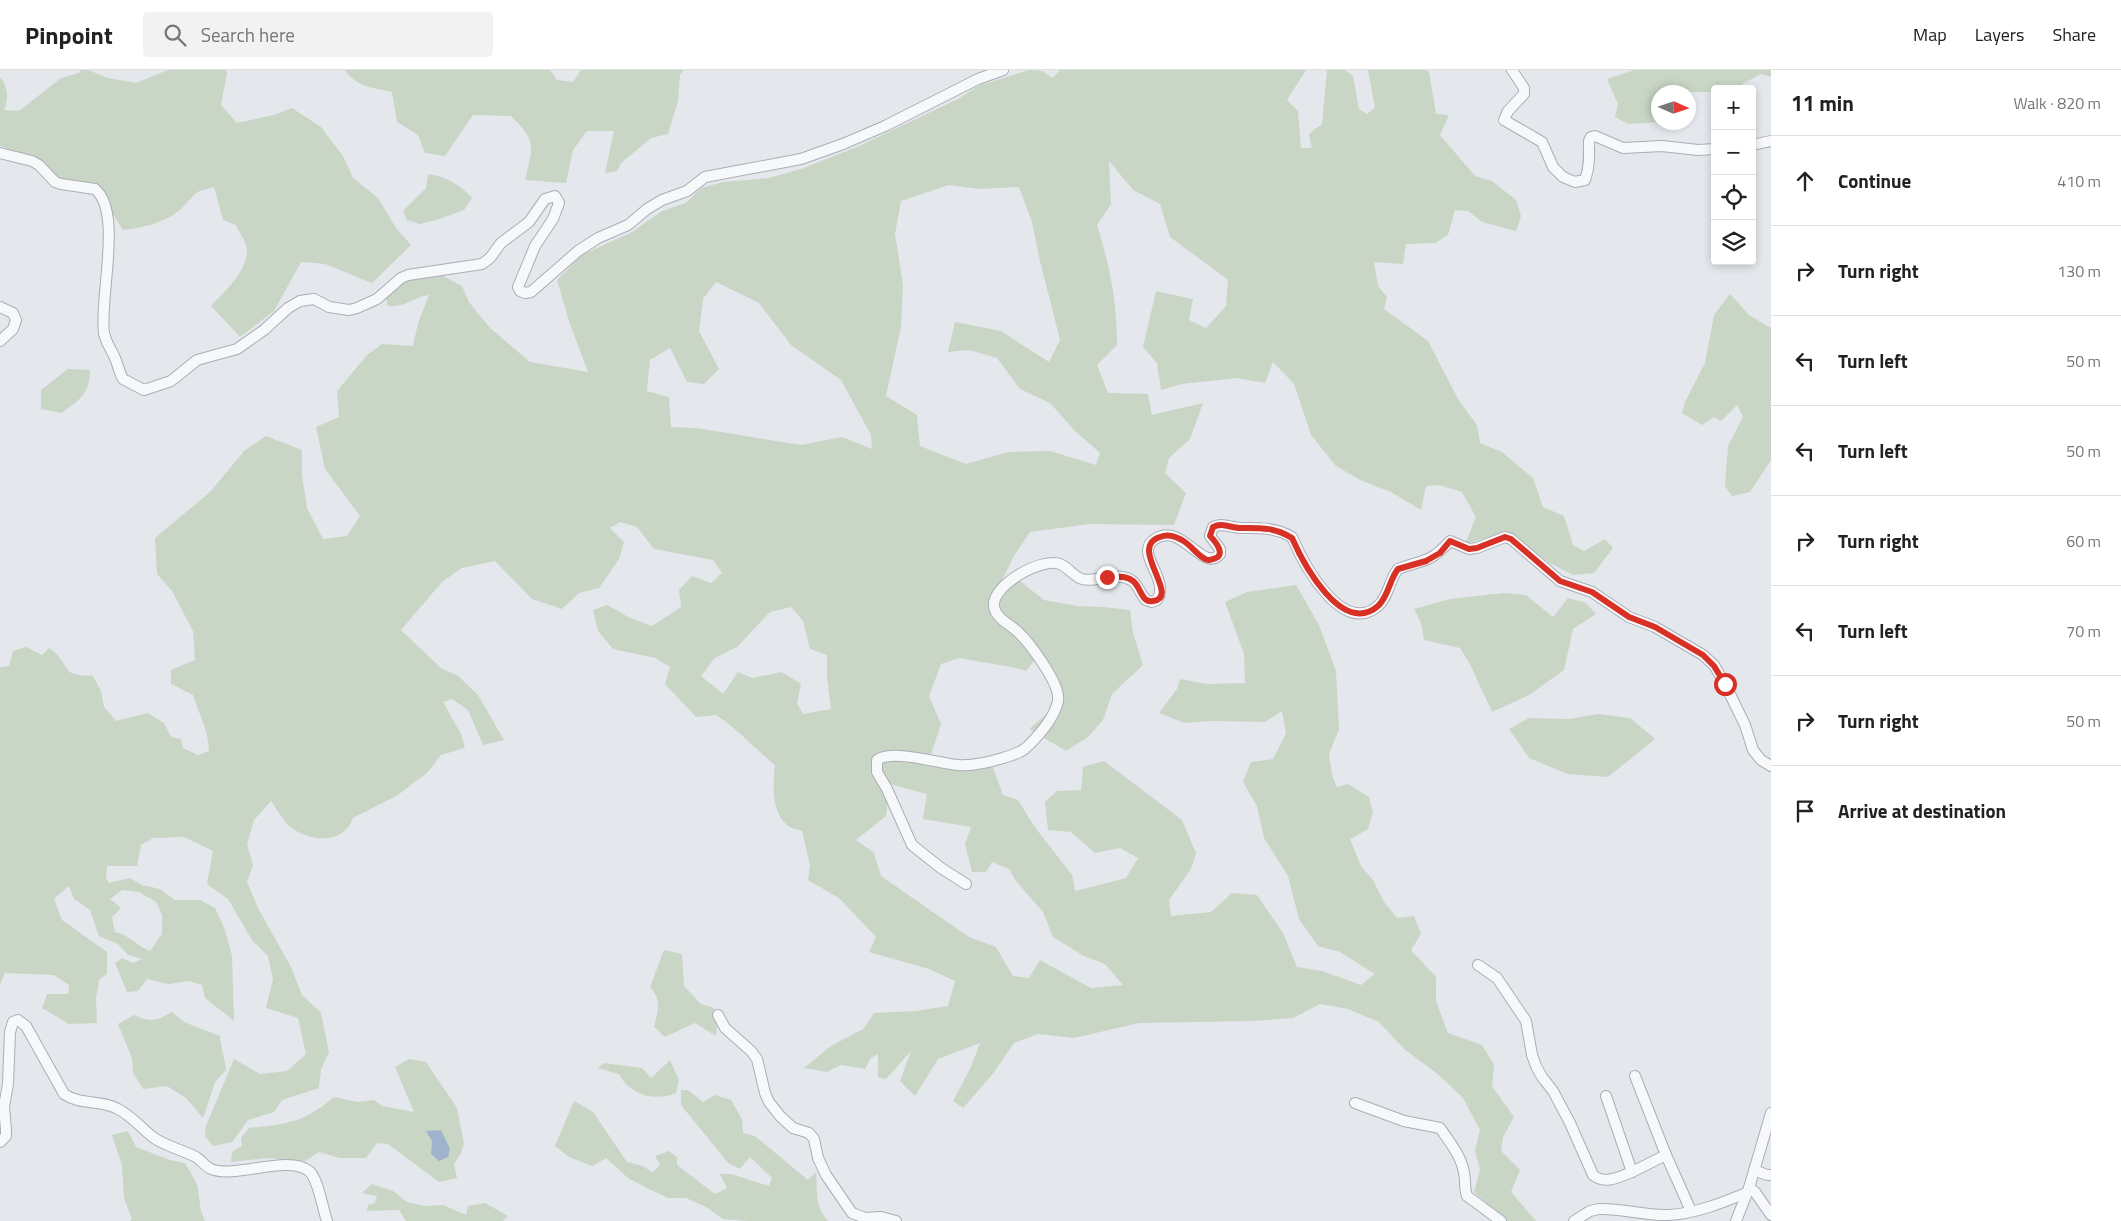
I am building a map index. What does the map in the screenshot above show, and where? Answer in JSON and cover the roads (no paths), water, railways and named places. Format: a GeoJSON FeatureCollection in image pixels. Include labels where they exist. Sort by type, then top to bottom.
{"type":"FeatureCollection","features":[{"type":"Feature","properties":{"kind":"street"},"geometry":{"type":"LineString","coordinates":[[0,153],[32,161],[39,165],[55,182],[69,186],[95,189],[102,197],[106,209],[109,236],[108,268],[103,301],[104,333],[107,344],[116,358],[123,379],[144,390],[171,381],[197,360],[241,346],[300,301],[314,300],[329,306],[349,310],[377,299],[401,278],[408,275],[482,264],[490,258],[501,243],[529,222],[545,199],[555,196],[559,203],[557,211],[535,246],[518,287],[520,291],[531,292],[578,251],[598,238],[628,225],[647,209],[662,200],[687,191],[705,177],[801,159],[843,144],[884,126],[978,79],[1003,70]]}},
{"type":"Feature","properties":{"kind":"street"},"geometry":{"type":"LineString","coordinates":[[1512,70],[1524,88],[1524,94],[1508,111],[1504,120],[1542,142],[1553,167],[1563,177],[1576,182],[1585,180],[1589,170],[1588,141],[1591,137],[1595,136],[1623,148],[1662,146],[1698,150],[1711,148]]}},
{"type":"Feature","properties":{"kind":"street"},"geometry":{"type":"LineString","coordinates":[[1756,143],[1771,141]]}},
{"type":"Feature","properties":{"kind":"street"},"geometry":{"type":"LineString","coordinates":[[0,307],[13,313],[16,320],[13,329],[0,341]]}},
{"type":"Feature","properties":{"kind":"street"},"geometry":{"type":"LineString","coordinates":[[966,884],[941,868],[912,845],[877,772],[877,760],[882,756],[894,755],[961,765],[1020,753],[1029,746],[1053,713],[1058,695],[1048,672],[1029,644],[997,614],[994,607],[997,592],[1006,583],[1028,571],[1043,563],[1051,563],[1060,564],[1082,579],[1125,577],[1133,580],[1146,600],[1152,602],[1158,600],[1161,595],[1161,589],[1160,580],[1150,560],[1149,550],[1151,543],[1156,538],[1165,535],[1176,537],[1189,544],[1205,559],[1210,560],[1217,558],[1220,554],[1220,549],[1210,536],[1213,527],[1219,524],[1240,528],[1271,528],[1292,538],[1301,560],[1333,602],[1354,613],[1366,612],[1376,607],[1388,593],[1398,569],[1426,561],[1440,553],[1450,541],[1469,549],[1477,548],[1505,537],[1511,539],[1560,581],[1592,592],[1629,617],[1655,627],[1703,655],[1714,666],[1725,684],[1745,725],[1753,750],[1761,760],[1771,766]]}},
{"type":"Feature","properties":{"kind":"street"},"geometry":{"type":"LineString","coordinates":[[1478,965],[1497,978],[1526,1021],[1532,1055],[1536,1066],[1553,1091],[1570,1123],[1593,1175],[1598,1179],[1604,1180],[1632,1172],[1666,1155]]}},
{"type":"Feature","properties":{"kind":"street"},"geometry":{"type":"LineString","coordinates":[[718,1015],[725,1028],[756,1059],[765,1094],[769,1102],[793,1128],[809,1133],[814,1139],[818,1158],[826,1175],[852,1213],[865,1218],[881,1217],[896,1221]]}},
{"type":"Feature","properties":{"kind":"street"},"geometry":{"type":"LineString","coordinates":[[0,1142],[6,1136],[4,1106],[8,1084],[10,1032],[12,1022],[18,1020],[22,1021],[26,1026],[64,1094],[71,1099],[117,1108],[132,1117],[156,1139],[197,1158],[211,1169],[224,1171],[299,1166],[309,1170],[314,1176],[327,1221]]}},
{"type":"Feature","properties":{"kind":"street"},"geometry":{"type":"LineString","coordinates":[[1635,1076],[1666,1155],[1691,1211]]}},
{"type":"Feature","properties":{"kind":"street"},"geometry":{"type":"LineString","coordinates":[[1606,1096],[1632,1172]]}},
{"type":"Feature","properties":{"kind":"street"},"geometry":{"type":"LineString","coordinates":[[1355,1103],[1404,1120],[1440,1128],[1459,1157],[1464,1173],[1467,1196],[1501,1221]]}},
{"type":"Feature","properties":{"kind":"street"},"geometry":{"type":"LineString","coordinates":[[1736,1221],[1771,1113]]}},
{"type":"Feature","properties":{"kind":"street"},"geometry":{"type":"LineString","coordinates":[[1754,1170],[1768,1175],[1771,1174]]}},
{"type":"Feature","properties":{"kind":"street"},"geometry":{"type":"LineString","coordinates":[[1574,1221],[1590,1211],[1599,1209],[1667,1215],[1691,1211],[1727,1201],[1747,1190],[1755,1192],[1771,1215]]}},
{"type":"Feature","properties":{"kind":"water"},"geometry":{"type":"Polygon","coordinates":[[[441,1130],[450,1149],[448,1157],[439,1161],[431,1154],[432,1141],[426,1131],[441,1130]]]}}]}
